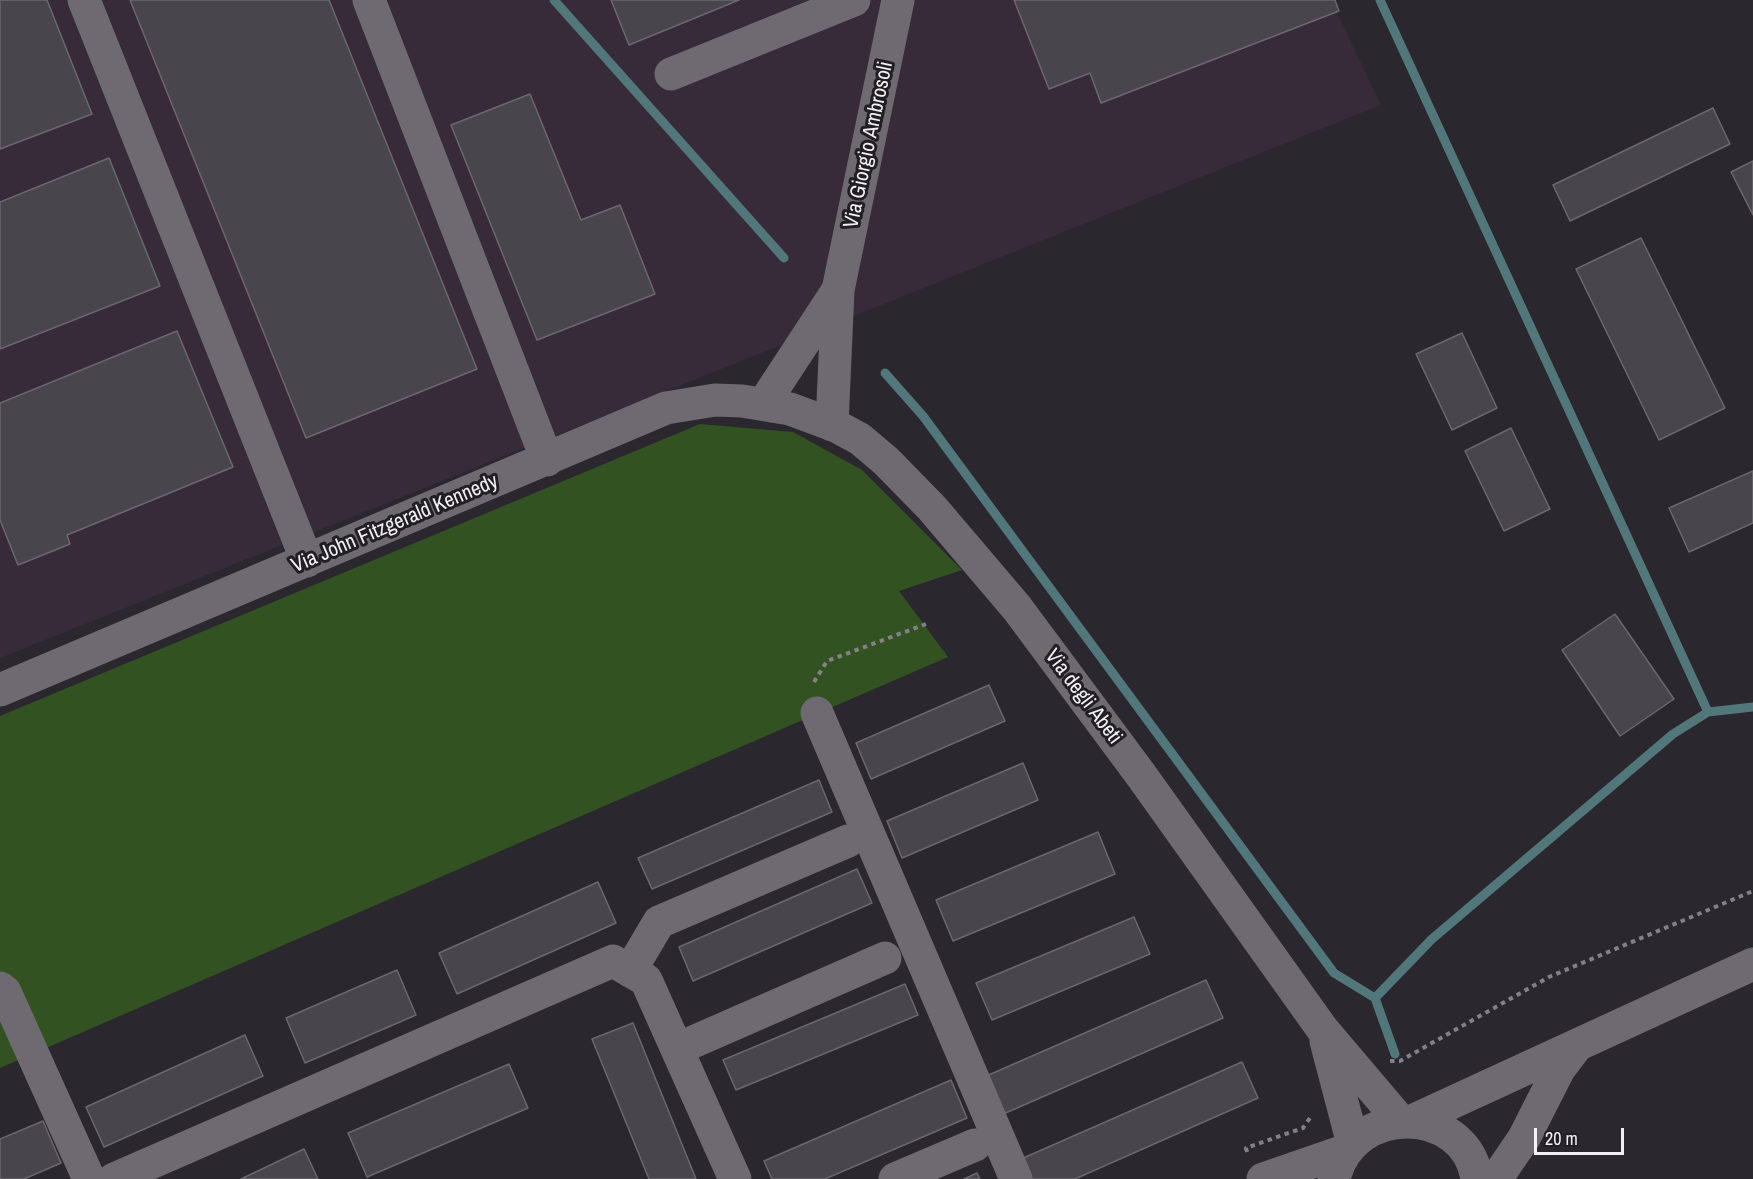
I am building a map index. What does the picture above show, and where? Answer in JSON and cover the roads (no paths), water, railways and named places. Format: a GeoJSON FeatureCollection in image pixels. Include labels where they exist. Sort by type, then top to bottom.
{"type":"FeatureCollection","features":[{"type":"Feature","properties":{"kind":"street"},"geometry":{"type":"LineString","coordinates":[[84,0],[307,561]]}},
{"type":"Feature","properties":{"kind":"street"},"geometry":{"type":"LineString","coordinates":[[369,0],[547,460]]}},
{"type":"Feature","properties":{"kind":"street"},"geometry":{"type":"LineString","coordinates":[[671,74],[854,0]]}},
{"type":"Feature","properties":{"kind":"street","name":"Via Giorgio Ambrosoli"},"geometry":{"type":"LineString","coordinates":[[832,425],[838,290],[898,0]]}},
{"type":"Feature","properties":{"kind":"street","name":"Via Giorgio Ambrosoli"},"geometry":{"type":"LineString","coordinates":[[764,404],[838,290]]}},
{"type":"Feature","properties":{"kind":"street","name":"Via John Fitzgerald Kennedy"},"geometry":{"type":"LineString","coordinates":[[0,690],[666,408],[715,400],[764,404],[798,411]]}},
{"type":"Feature","properties":{"kind":"street","name":"Via degli Abeti"},"geometry":{"type":"LineString","coordinates":[[798,411],[860,439],[932,508],[1017,608],[1141,775],[1323,1030],[1406,1121]]}},
{"type":"Feature","properties":{"kind":"street"},"geometry":{"type":"LineString","coordinates":[[817,713],[1017,1179]]}},
{"type":"Feature","properties":{"kind":"street"},"geometry":{"type":"LineString","coordinates":[[630,971],[659,922],[848,841]]}},
{"type":"Feature","properties":{"kind":"street"},"geometry":{"type":"LineString","coordinates":[[677,1048],[885,958]]}},
{"type":"Feature","properties":{"kind":"street"},"geometry":{"type":"LineString","coordinates":[[124,1177],[613,961],[646,980],[735,1179]]}},
{"type":"Feature","properties":{"kind":"street"},"geometry":{"type":"LineString","coordinates":[[1406,1121],[1575,1048],[1753,964]]}},
{"type":"Feature","properties":{"kind":"street"},"geometry":{"type":"LineString","coordinates":[[0,988],[5,992],[88,1179]]}},
{"type":"Feature","properties":{"kind":"street","name":"Via degli Abeti"},"geometry":{"type":"LineString","coordinates":[[1323,1030],[1345,1158]]}},
{"type":"Feature","properties":{"kind":"street"},"geometry":{"type":"LineString","coordinates":[[1496,1179],[1524,1138],[1546,1091],[1575,1048]]}},
{"type":"Feature","properties":{"kind":"street"},"geometry":{"type":"LineString","coordinates":[[1256,1169],[1345,1158],[1365,1133],[1387,1123],[1406,1121],[1433,1126],[1452,1138],[1467,1154],[1477,1179]]}},
{"type":"Feature","properties":{"kind":"street"},"geometry":{"type":"LineString","coordinates":[[1523,1179],[1524,1138]]}},
{"type":"Feature","properties":{"kind":"street"},"geometry":{"type":"LineString","coordinates":[[895,1179],[975,1145]]}},
{"type":"Feature","properties":{"kind":"waterway"},"geometry":{"type":"LineString","coordinates":[[554,0],[784,258]]}},
{"type":"Feature","properties":{"kind":"waterway"},"geometry":{"type":"LineString","coordinates":[[1380,0],[1708,712]]}},
{"type":"Feature","properties":{"kind":"waterway"},"geometry":{"type":"LineString","coordinates":[[885,373],[923,416],[1334,973],[1375,998]]}},
{"type":"Feature","properties":{"kind":"waterway"},"geometry":{"type":"LineString","coordinates":[[1395,1054],[1375,998],[1432,939],[1673,734],[1708,712],[1753,707]]}}]}
